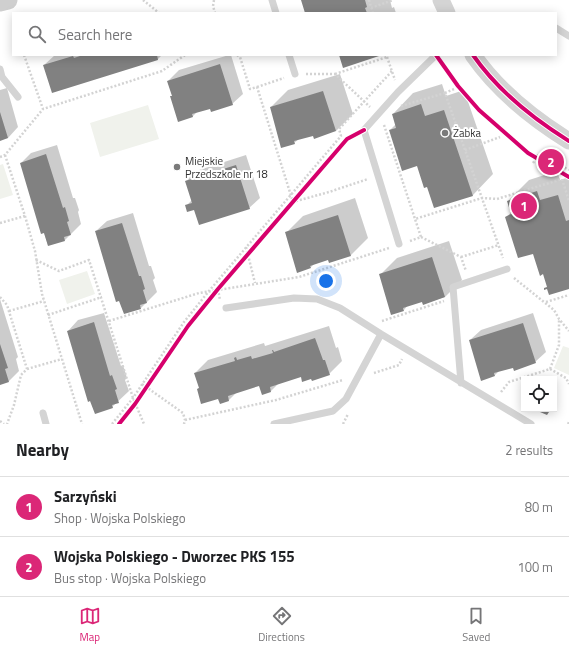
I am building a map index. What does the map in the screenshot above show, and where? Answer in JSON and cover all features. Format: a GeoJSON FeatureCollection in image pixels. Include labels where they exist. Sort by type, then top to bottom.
{"type":"FeatureCollection","features":[{"type":"Feature","properties":{"kind":"main road"},"geometry":{"type":"LineString","coordinates":[[0,2],[8,0]]}},
{"type":"Feature","properties":{"kind":"street"},"geometry":{"type":"LineString","coordinates":[[441,0],[447,12]]}},
{"type":"Feature","properties":{"kind":"street"},"geometry":{"type":"LineString","coordinates":[[477,58],[503,90],[522,108],[547,127],[569,140]]}},
{"type":"Feature","properties":{"kind":"lane"},"geometry":{"type":"LineString","coordinates":[[272,0],[276,12]]}},
{"type":"Feature","properties":{"kind":"lane"},"geometry":{"type":"LineString","coordinates":[[557,29],[569,36]]}},
{"type":"Feature","properties":{"kind":"lane"},"geometry":{"type":"LineString","coordinates":[[289,56],[295,74]]}},
{"type":"Feature","properties":{"kind":"lane"},"geometry":{"type":"LineString","coordinates":[[399,244],[364,130],[435,56]]}},
{"type":"Feature","properties":{"kind":"lane"},"geometry":{"type":"LineString","coordinates":[[0,70],[2,77],[18,97]]}},
{"type":"Feature","properties":{"kind":"lane"},"geometry":{"type":"LineString","coordinates":[[461,383],[453,287],[507,269]]}},
{"type":"Feature","properties":{"kind":"lane"},"geometry":{"type":"LineString","coordinates":[[226,308],[294,298],[316,300],[340,308],[367,326],[531,424]]}},
{"type":"Feature","properties":{"kind":"lane"},"geometry":{"type":"LineString","coordinates":[[274,424],[333,411],[346,399],[381,334]]}},
{"type":"Feature","properties":{"kind":"lane"},"geometry":{"type":"LineString","coordinates":[[42,413],[46,424]]}},
{"type":"Feature","properties":{"kind":"path"},"geometry":{"type":"LineString","coordinates":[[143,0],[158,12]]}},
{"type":"Feature","properties":{"kind":"path"},"geometry":{"type":"LineString","coordinates":[[214,0],[213,6],[215,12]]}},
{"type":"Feature","properties":{"kind":"path"},"geometry":{"type":"LineString","coordinates":[[369,0],[373,12]]}},
{"type":"Feature","properties":{"kind":"path"},"geometry":{"type":"LineString","coordinates":[[371,8],[393,0]]}},
{"type":"Feature","properties":{"kind":"path"},"geometry":{"type":"LineString","coordinates":[[24,56],[43,109]]}},
{"type":"Feature","properties":{"kind":"path"},"geometry":{"type":"LineString","coordinates":[[0,156],[5,155],[43,109],[162,71],[184,56]]}},
{"type":"Feature","properties":{"kind":"path"},"geometry":{"type":"LineString","coordinates":[[238,56],[250,89],[295,74],[335,74],[387,57]]}},
{"type":"Feature","properties":{"kind":"path"},"geometry":{"type":"LineString","coordinates":[[112,424],[142,384],[184,322],[246,246],[342,136],[339,129],[392,71]]}},
{"type":"Feature","properties":{"kind":"path"},"geometry":{"type":"LineString","coordinates":[[335,74],[379,113],[421,237]]}},
{"type":"Feature","properties":{"kind":"path"},"geometry":{"type":"LineString","coordinates":[[257,87],[293,202]]}},
{"type":"Feature","properties":{"kind":"path"},"geometry":{"type":"LineString","coordinates":[[379,113],[454,89]]}},
{"type":"Feature","properties":{"kind":"path"},"geometry":{"type":"LineString","coordinates":[[445,93],[509,274],[546,302],[554,310],[569,331]]}},
{"type":"Feature","properties":{"kind":"path"},"geometry":{"type":"LineString","coordinates":[[465,150],[500,137]]}},
{"type":"Feature","properties":{"kind":"path"},"geometry":{"type":"LineString","coordinates":[[533,163],[534,158],[539,154],[569,170]]}},
{"type":"Feature","properties":{"kind":"path"},"geometry":{"type":"LineString","coordinates":[[5,155],[25,216],[36,260],[44,302],[82,424]]}},
{"type":"Feature","properties":{"kind":"path"},"geometry":{"type":"LineString","coordinates":[[534,158],[542,162]]}},
{"type":"Feature","properties":{"kind":"path"},"geometry":{"type":"LineString","coordinates":[[561,173],[568,177]]}},
{"type":"Feature","properties":{"kind":"path"},"geometry":{"type":"LineString","coordinates":[[293,202],[330,192],[378,176]]}},
{"type":"Feature","properties":{"kind":"path"},"geometry":{"type":"LineString","coordinates":[[415,219],[482,198],[497,199],[562,179],[569,201]]}},
{"type":"Feature","properties":{"kind":"path"},"geometry":{"type":"LineString","coordinates":[[288,208],[298,196]]}},
{"type":"Feature","properties":{"kind":"path"},"geometry":{"type":"LineString","coordinates":[[0,223],[25,216]]}},
{"type":"Feature","properties":{"kind":"path"},"geometry":{"type":"LineString","coordinates":[[109,321],[209,291],[299,277],[421,237],[461,257],[470,282]]}},
{"type":"Feature","properties":{"kind":"path"},"geometry":{"type":"LineString","coordinates":[[461,257],[499,245]]}},
{"type":"Feature","properties":{"kind":"path"},"geometry":{"type":"LineString","coordinates":[[246,246],[255,283]]}},
{"type":"Feature","properties":{"kind":"path"},"geometry":{"type":"LineString","coordinates":[[243,260],[253,248]]}},
{"type":"Feature","properties":{"kind":"path"},"geometry":{"type":"LineString","coordinates":[[36,260],[59,271],[89,260],[102,297],[132,398],[144,424]]}},
{"type":"Feature","properties":{"kind":"path"},"geometry":{"type":"LineString","coordinates":[[214,294],[223,283]]}},
{"type":"Feature","properties":{"kind":"path"},"geometry":{"type":"LineString","coordinates":[[546,302],[569,295]]}},
{"type":"Feature","properties":{"kind":"path"},"geometry":{"type":"LineString","coordinates":[[0,297],[7,305],[27,369]]}},
{"type":"Feature","properties":{"kind":"path"},"geometry":{"type":"LineString","coordinates":[[48,315],[102,297]]}},
{"type":"Feature","properties":{"kind":"path"},"geometry":{"type":"LineString","coordinates":[[367,326],[454,298]]}},
{"type":"Feature","properties":{"kind":"path"},"geometry":{"type":"LineString","coordinates":[[9,311],[44,302]]}},
{"type":"Feature","properties":{"kind":"path"},"geometry":{"type":"LineString","coordinates":[[550,369],[559,345],[559,319]]}},
{"type":"Feature","properties":{"kind":"path"},"geometry":{"type":"LineString","coordinates":[[185,420],[276,400],[336,381],[369,375],[398,365],[407,350]]}},
{"type":"Feature","properties":{"kind":"path"},"geometry":{"type":"LineString","coordinates":[[0,421],[6,424],[14,405],[21,375],[27,369],[62,359]]}},
{"type":"Feature","properties":{"kind":"path"},"geometry":{"type":"LineString","coordinates":[[493,402],[509,382],[550,369],[566,378],[569,384]]}},
{"type":"Feature","properties":{"kind":"path"},"geometry":{"type":"LineString","coordinates":[[143,393],[151,382]]}},
{"type":"Feature","properties":{"kind":"path"},"geometry":{"type":"LineString","coordinates":[[142,384],[183,413],[185,420],[184,424]]}},
{"type":"Feature","properties":{"kind":"path"},"geometry":{"type":"LineString","coordinates":[[131,409],[139,399]]}},
{"type":"Feature","properties":{"kind":"shaded area"},"geometry":{"type":"Polygon","coordinates":[[[148,105],[159,139],[100,157],[90,123],[148,105]]]}},
{"type":"Feature","properties":{"kind":"shaded area"},"geometry":{"type":"Polygon","coordinates":[[[3,164],[13,195],[0,199],[0,165],[3,164]]]}},
{"type":"Feature","properties":{"kind":"shaded area"},"geometry":{"type":"Polygon","coordinates":[[[87,271],[95,294],[67,304],[59,280],[87,271]]]}},
{"type":"Feature","properties":{"kind":"shaded area"},"geometry":{"type":"Polygon","coordinates":[[[563,346],[569,348],[569,375],[554,368],[563,346]]]}},
{"type":"Feature","properties":{"kind":"building"},"geometry":{"type":"Polygon","coordinates":[[[301,0],[365,0],[367,7],[365,8],[367,12],[305,12],[301,0]]]}},
{"type":"Feature","properties":{"kind":"building"},"geometry":{"type":"Polygon","coordinates":[[[73,56],[74,58],[80,56],[157,56],[158,60],[52,93],[43,65],[73,56]]]}},
{"type":"Feature","properties":{"kind":"building"},"geometry":{"type":"Polygon","coordinates":[[[339,56],[379,56],[343,68],[339,56]]]}},
{"type":"Feature","properties":{"kind":"building"},"geometry":{"type":"Polygon","coordinates":[[[220,64],[233,105],[211,112],[210,109],[192,114],[193,117],[178,122],[167,81],[220,64]]]}},
{"type":"Feature","properties":{"kind":"building"},"geometry":{"type":"Polygon","coordinates":[[[323,91],[336,131],[314,139],[313,136],[294,141],[295,144],[281,148],[270,107],[323,91]]]}},
{"type":"Feature","properties":{"kind":"building"},"geometry":{"type":"Polygon","coordinates":[[[421,104],[425,116],[444,110],[473,196],[434,208],[427,187],[424,188],[417,166],[402,171],[389,130],[396,128],[392,114],[421,104]]]}},
{"type":"Feature","properties":{"kind":"building"},"geometry":{"type":"Polygon","coordinates":[[[0,112],[8,138],[0,141],[0,112]]]}},
{"type":"Feature","properties":{"kind":"building"},"geometry":{"type":"Polygon","coordinates":[[[46,154],[63,208],[65,207],[71,235],[64,237],[65,241],[48,246],[44,233],[41,234],[20,163],[46,154]]]}},
{"type":"Feature","properties":{"kind":"building"},"geometry":{"type":"Polygon","coordinates":[[[236,165],[250,209],[199,225],[194,210],[187,212],[185,205],[192,203],[185,181],[236,165]]]}},
{"type":"Feature","properties":{"kind":"building"},"geometry":{"type":"Polygon","coordinates":[[[537,191],[540,200],[558,195],[566,221],[569,220],[569,289],[549,295],[547,289],[544,290],[544,288],[547,287],[543,274],[540,276],[533,254],[518,258],[505,217],[511,214],[507,201],[537,191]]]}},
{"type":"Feature","properties":{"kind":"building"},"geometry":{"type":"Polygon","coordinates":[[[338,215],[351,256],[329,263],[328,260],[310,266],[311,268],[297,273],[285,232],[338,215]]]}},
{"type":"Feature","properties":{"kind":"building"},"geometry":{"type":"Polygon","coordinates":[[[122,223],[139,276],[141,276],[147,303],[140,305],[141,309],[124,314],[119,301],[116,302],[95,231],[122,223]]]}},
{"type":"Feature","properties":{"kind":"building"},"geometry":{"type":"Polygon","coordinates":[[[432,257],[445,297],[423,305],[422,302],[403,308],[404,311],[391,315],[379,274],[432,257]]]}},
{"type":"Feature","properties":{"kind":"building"},"geometry":{"type":"Polygon","coordinates":[[[94,322],[110,376],[112,375],[117,389],[115,390],[119,403],[112,405],[113,408],[95,414],[90,401],[88,402],[67,331],[94,322]]]}},
{"type":"Feature","properties":{"kind":"building"},"geometry":{"type":"Polygon","coordinates":[[[523,323],[536,363],[514,371],[513,368],[494,373],[495,376],[481,381],[469,340],[523,323]]]}},
{"type":"Feature","properties":{"kind":"building"},"geometry":{"type":"Polygon","coordinates":[[[315,338],[330,375],[312,381],[311,379],[302,382],[301,377],[270,387],[271,392],[262,395],[259,386],[228,396],[229,401],[220,404],[218,399],[201,404],[197,389],[199,388],[194,373],[235,361],[234,358],[236,357],[237,360],[251,356],[252,359],[273,353],[272,350],[274,352],[315,338]]]}},
{"type":"Feature","properties":{"kind":"building"},"geometry":{"type":"Polygon","coordinates":[[[0,344],[8,368],[5,369],[9,382],[0,385],[0,344]]]}},
{"type":"Feature","properties":{"kind":"building"},"geometry":{"type":"Polygon","coordinates":[[[540,412],[549,412],[547,415],[540,412]]]}},
{"type":"Feature","properties":{"kind":"cycle path"},"geometry":{"type":"LineString","coordinates":[[437,56],[458,86],[479,110],[528,153],[569,177]]}},
{"type":"Feature","properties":{"kind":"cycle path"},"geometry":{"type":"LineString","coordinates":[[474,56],[493,80],[516,103],[569,141]]}},
{"type":"Feature","properties":{"kind":"cycle path"},"geometry":{"type":"LineString","coordinates":[[119,424],[135,404],[188,326],[218,289],[347,139],[364,130]]}},
{"type":"Feature","properties":{"kind":"place","name":"Żabka"},"geometry":{"type":"Point","coordinates":[445,133]}},
{"type":"Feature","properties":{"kind":"place","name":"Wojska Polskiego - Dworzec PKS 155"},"geometry":{"type":"Point","coordinates":[551,162]}},
{"type":"Feature","properties":{"kind":"place","name":"Miejskie Przedszkole nr 18"},"geometry":{"type":"Point","coordinates":[177,167]}},
{"type":"Feature","properties":{"kind":"place","name":"Sarzyński"},"geometry":{"type":"Point","coordinates":[524,206]}}]}
